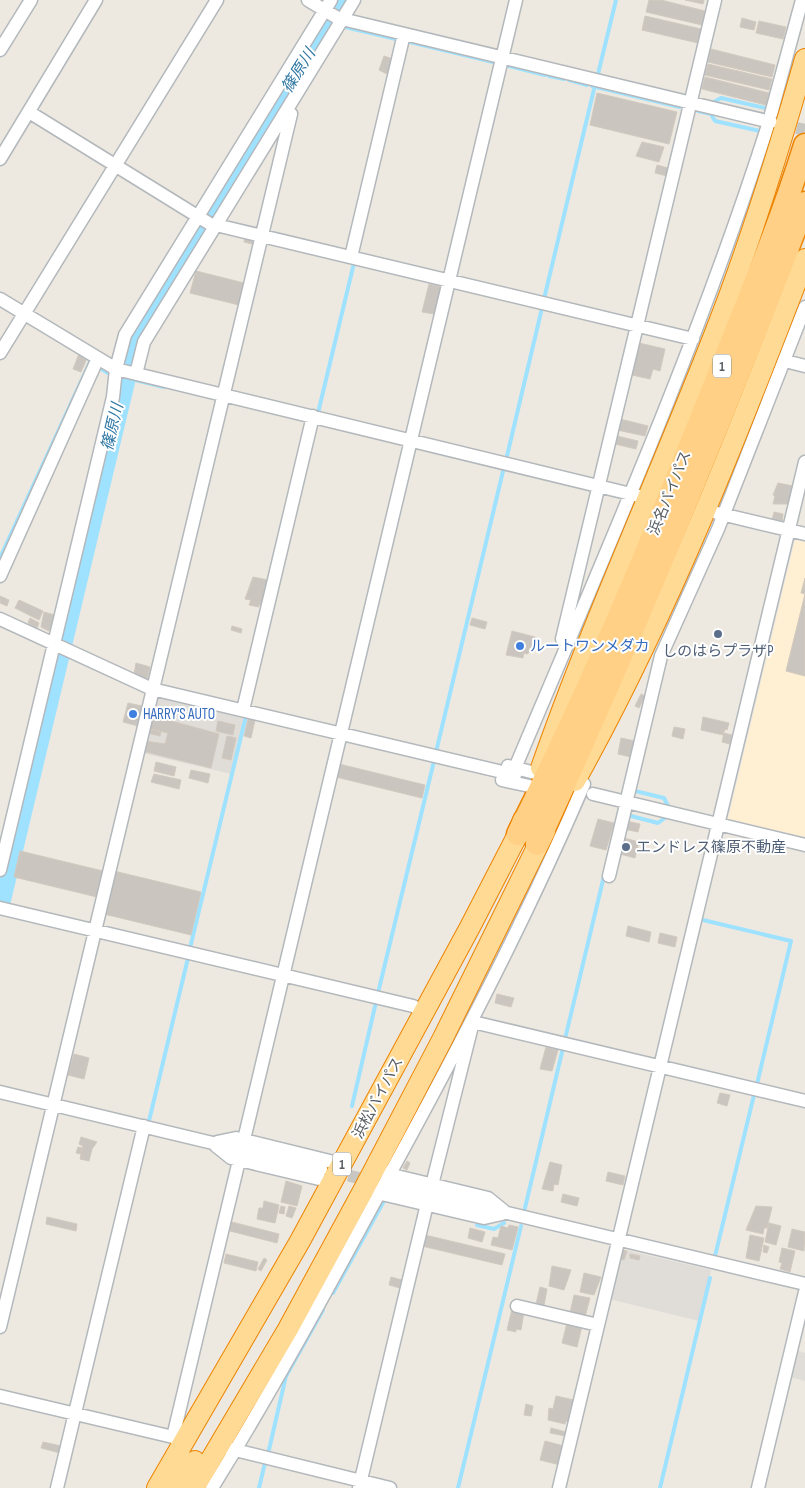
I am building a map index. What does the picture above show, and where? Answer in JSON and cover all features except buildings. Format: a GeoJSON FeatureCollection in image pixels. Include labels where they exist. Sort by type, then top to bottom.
{"type":"FeatureCollection","features":[{"type":"Feature","properties":{"kind":"highway"},"geometry":{"type":"LineString","coordinates":[[527,839],[536,780],[581,662],[640,496],[728,299],[776,123],[805,59]]}},
{"type":"Feature","properties":{"kind":"highway","name":"浜名バイパス"},"geometry":{"type":"LineString","coordinates":[[527,839],[565,738],[665,507],[733,337],[805,145]]}},
{"type":"Feature","properties":{"kind":"highway","name":"浜名バイパス"},"geometry":{"type":"LineString","coordinates":[[527,839],[671,540],[805,203]]}},
{"type":"Feature","properties":{"kind":"highway"},"geometry":{"type":"LineString","coordinates":[[527,839],[579,791],[649,640],[715,512],[805,259]]}},
{"type":"Feature","properties":{"kind":"highway","name":"浜松バイパス"},"geometry":{"type":"LineString","coordinates":[[157,1488],[178,1441],[260,1313],[327,1175],[342,1164],[424,1012],[527,839]]}},
{"type":"Feature","properties":{"kind":"highway","name":"浜松バイパス"},"geometry":{"type":"LineString","coordinates":[[194,1488],[228,1447],[288,1328],[380,1183],[527,839]]}},
{"type":"Feature","properties":{"kind":"highway"},"geometry":{"type":"LineString","coordinates":[[178,1488],[233,1404],[288,1328]]}},
{"type":"Feature","properties":{"kind":"street"},"geometry":{"type":"LineString","coordinates":[[0,50],[30,0]]}},
{"type":"Feature","properties":{"kind":"street"},"geometry":{"type":"LineString","coordinates":[[0,159],[96,0]]}},
{"type":"Feature","properties":{"kind":"street"},"geometry":{"type":"LineString","coordinates":[[0,353],[217,0]]}},
{"type":"Feature","properties":{"kind":"street"},"geometry":{"type":"LineString","coordinates":[[308,0],[334,13],[404,34],[776,123]]}},
{"type":"Feature","properties":{"kind":"street"},"geometry":{"type":"LineString","coordinates":[[0,870],[59,646],[113,397],[208,222],[334,13],[354,0]]}},
{"type":"Feature","properties":{"kind":"street"},"geometry":{"type":"LineString","coordinates":[[0,1396],[178,1441],[241,1150],[516,0]]}},
{"type":"Feature","properties":{"kind":"street"},"geometry":{"type":"LineString","coordinates":[[569,642],[562,639],[715,0]]}},
{"type":"Feature","properties":{"kind":"street"},"geometry":{"type":"LineString","coordinates":[[515,772],[569,642],[640,496],[693,339],[776,123],[802,0]]}},
{"type":"Feature","properties":{"kind":"street"},"geometry":{"type":"LineString","coordinates":[[126,372],[124,336],[208,222],[286,111],[334,13]]}},
{"type":"Feature","properties":{"kind":"street"},"geometry":{"type":"LineString","coordinates":[[351,257],[404,34]]}},
{"type":"Feature","properties":{"kind":"street"},"geometry":{"type":"LineString","coordinates":[[0,1327],[222,395],[291,114],[286,111]]}},
{"type":"Feature","properties":{"kind":"street"},"geometry":{"type":"LineString","coordinates":[[30,112],[208,222],[693,339]]}},
{"type":"Feature","properties":{"kind":"street"},"geometry":{"type":"LineString","coordinates":[[0,299],[98,358],[126,372],[640,496]]}},
{"type":"Feature","properties":{"kind":"street"},"geometry":{"type":"LineString","coordinates":[[628,795],[662,656],[715,512],[785,361],[805,307]]}},
{"type":"Feature","properties":{"kind":"street"},"geometry":{"type":"LineString","coordinates":[[0,576],[98,358]]}},
{"type":"Feature","properties":{"kind":"street"},"geometry":{"type":"LineString","coordinates":[[785,361],[805,366]]}},
{"type":"Feature","properties":{"kind":"street"},"geometry":{"type":"LineString","coordinates":[[243,710],[313,416]]}},
{"type":"Feature","properties":{"kind":"street"},"geometry":{"type":"LineString","coordinates":[[559,1488],[805,462]]}},
{"type":"Feature","properties":{"kind":"street"},"geometry":{"type":"LineString","coordinates":[[715,512],[805,534]]}},
{"type":"Feature","properties":{"kind":"street"},"geometry":{"type":"LineString","coordinates":[[0,619],[152,689],[446,759],[466,771],[536,780]]}},
{"type":"Feature","properties":{"kind":"street"},"geometry":{"type":"LineString","coordinates":[[446,759],[469,757],[536,780]]}},
{"type":"Feature","properties":{"kind":"street"},"geometry":{"type":"LineString","coordinates":[[579,791],[628,795],[647,799],[666,812]]}},
{"type":"Feature","properties":{"kind":"street"},"geometry":{"type":"LineString","coordinates":[[579,791],[643,814],[666,812]]}},
{"type":"Feature","properties":{"kind":"street"},"geometry":{"type":"LineString","coordinates":[[579,791],[805,845]]}},
{"type":"Feature","properties":{"kind":"street"},"geometry":{"type":"LineString","coordinates":[[212,1488],[228,1447],[301,1336],[380,1183],[473,1022],[579,791]]}},
{"type":"Feature","properties":{"kind":"street"},"geometry":{"type":"LineString","coordinates":[[609,876],[625,809]]}},
{"type":"Feature","properties":{"kind":"street"},"geometry":{"type":"LineString","coordinates":[[1,908],[413,1006],[424,1012]]}},
{"type":"Feature","properties":{"kind":"street"},"geometry":{"type":"LineString","coordinates":[[473,1022],[805,1101]]}},
{"type":"Feature","properties":{"kind":"street"},"geometry":{"type":"LineString","coordinates":[[432,1185],[473,1022]]}},
{"type":"Feature","properties":{"kind":"street"},"geometry":{"type":"LineString","coordinates":[[0,1092],[212,1143],[231,1158],[241,1150],[342,1164]]}},
{"type":"Feature","properties":{"kind":"street"},"geometry":{"type":"LineString","coordinates":[[58,1488],[144,1126]]}},
{"type":"Feature","properties":{"kind":"street"},"geometry":{"type":"LineString","coordinates":[[212,1143],[236,1138],[241,1150]]}},
{"type":"Feature","properties":{"kind":"street"},"geometry":{"type":"LineString","coordinates":[[241,1150],[327,1175]]}},
{"type":"Feature","properties":{"kind":"street"},"geometry":{"type":"LineString","coordinates":[[380,1183],[432,1185],[488,1198],[507,1213]]}},
{"type":"Feature","properties":{"kind":"street"},"geometry":{"type":"LineString","coordinates":[[380,1183],[427,1204],[484,1218],[507,1213]]}},
{"type":"Feature","properties":{"kind":"street"},"geometry":{"type":"LineString","coordinates":[[380,1183],[805,1284]]}},
{"type":"Feature","properties":{"kind":"street"},"geometry":{"type":"LineString","coordinates":[[360,1484],[427,1204]]}},
{"type":"Feature","properties":{"kind":"street"},"geometry":{"type":"LineString","coordinates":[[758,1488],[805,1292]]}},
{"type":"Feature","properties":{"kind":"street"},"geometry":{"type":"LineString","coordinates":[[517,1306],[598,1325]]}},
{"type":"Feature","properties":{"kind":"street"},"geometry":{"type":"LineString","coordinates":[[228,1447],[360,1484],[390,1488]]}},
{"type":"Feature","properties":{"kind":"shaded area"},"geometry":{"type":"Polygon","coordinates":[[[795,540],[805,542],[805,837],[728,819],[795,540]]]}},
{"type":"Feature","properties":{"kind":"shaded area"},"geometry":{"type":"Polygon","coordinates":[[[158,695],[245,716],[231,774],[142,753],[155,697],[158,695]]]}},
{"type":"Feature","properties":{"kind":"shaded area"},"geometry":{"type":"Polygon","coordinates":[[[621,1249],[711,1270],[699,1321],[609,1299],[621,1249]]]}},
{"type":"Feature","properties":{"kind":"shaded area"},"geometry":{"type":"Polygon","coordinates":[[[796,1350],[805,1353],[805,1381],[789,1377],[796,1350]]]}},
{"type":"Feature","properties":{"kind":"waterway","name":"篠原川"},"geometry":{"type":"LineString","coordinates":[[0,902],[135,338],[342,0]]}},
{"type":"Feature","properties":{"kind":"waterway"},"geometry":{"type":"LineString","coordinates":[[598,74],[616,0]]}},
{"type":"Feature","properties":{"kind":"waterway"},"geometry":{"type":"LineString","coordinates":[[345,27],[396,39]]}},
{"type":"Feature","properties":{"kind":"waterway"},"geometry":{"type":"LineString","coordinates":[[410,42],[493,62]]}},
{"type":"Feature","properties":{"kind":"waterway"},"geometry":{"type":"LineString","coordinates":[[509,66],[545,75]]}},
{"type":"Feature","properties":{"kind":"waterway"},"geometry":{"type":"LineString","coordinates":[[549,76],[564,79]]}},
{"type":"Feature","properties":{"kind":"waterway"},"geometry":{"type":"LineString","coordinates":[[569,80],[587,85]]}},
{"type":"Feature","properties":{"kind":"waterway"},"geometry":{"type":"LineString","coordinates":[[544,299],[595,85]]}},
{"type":"Feature","properties":{"kind":"waterway"},"geometry":{"type":"LineString","coordinates":[[592,86],[680,107]]}},
{"type":"Feature","properties":{"kind":"waterway"},"geometry":{"type":"LineString","coordinates":[[712,103],[721,98],[765,108]]}},
{"type":"Feature","properties":{"kind":"waterway"},"geometry":{"type":"LineString","coordinates":[[698,111],[711,114],[715,121],[760,131]]}},
{"type":"Feature","properties":{"kind":"waterway"},"geometry":{"type":"LineString","coordinates":[[318,413],[354,263]]}},
{"type":"Feature","properties":{"kind":"waterway"},"geometry":{"type":"LineString","coordinates":[[507,456],[542,308]]}},
{"type":"Feature","properties":{"kind":"waterway"},"geometry":{"type":"LineString","coordinates":[[0,558],[90,362]]}},
{"type":"Feature","properties":{"kind":"waterway"},"geometry":{"type":"LineString","coordinates":[[100,368],[108,373]]}},
{"type":"Feature","properties":{"kind":"waterway"},"geometry":{"type":"LineString","coordinates":[[119,376],[164,387]]}},
{"type":"Feature","properties":{"kind":"waterway"},"geometry":{"type":"LineString","coordinates":[[436,752],[504,467]]}},
{"type":"Feature","properties":{"kind":"waterway"},"geometry":{"type":"LineString","coordinates":[[190,948],[246,716]]}},
{"type":"Feature","properties":{"kind":"waterway"},"geometry":{"type":"LineString","coordinates":[[378,993],[434,761]]}},
{"type":"Feature","properties":{"kind":"waterway"},"geometry":{"type":"LineString","coordinates":[[635,791],[664,798],[668,806]]}},
{"type":"Feature","properties":{"kind":"waterway"},"geometry":{"type":"LineString","coordinates":[[627,815],[658,823],[666,817]]}},
{"type":"Feature","properties":{"kind":"waterway"},"geometry":{"type":"LineString","coordinates":[[565,1039],[604,876]]}},
{"type":"Feature","properties":{"kind":"waterway"},"geometry":{"type":"LineString","coordinates":[[703,920],[791,941],[757,1084]]}},
{"type":"Feature","properties":{"kind":"waterway"},"geometry":{"type":"LineString","coordinates":[[149,1121],[188,958]]}},
{"type":"Feature","properties":{"kind":"waterway"},"geometry":{"type":"LineString","coordinates":[[352,1106],[376,1002]]}},
{"type":"Feature","properties":{"kind":"waterway"},"geometry":{"type":"LineString","coordinates":[[524,1212],[563,1048]]}},
{"type":"Feature","properties":{"kind":"waterway"},"geometry":{"type":"LineString","coordinates":[[715,1256],[754,1095]]}},
{"type":"Feature","properties":{"kind":"waterway"},"geometry":{"type":"LineString","coordinates":[[333,1293],[385,1199]]}},
{"type":"Feature","properties":{"kind":"waterway"},"geometry":{"type":"LineString","coordinates":[[477,1225],[494,1229],[504,1223]]}},
{"type":"Feature","properties":{"kind":"waterway"},"geometry":{"type":"LineString","coordinates":[[458,1488],[521,1226]]}},
{"type":"Feature","properties":{"kind":"waterway"},"geometry":{"type":"LineString","coordinates":[[660,1488],[710,1278]]}},
{"type":"Feature","properties":{"kind":"waterway"},"geometry":{"type":"LineString","coordinates":[[268,1454],[286,1376],[323,1310]]}},
{"type":"Feature","properties":{"kind":"waterway"},"geometry":{"type":"LineString","coordinates":[[259,1488],[265,1463]]}},
{"type":"Feature","properties":{"kind":"tunnel"},"geometry":{"type":"LineString","coordinates":[[779,124],[805,130]]}},
{"type":"Feature","properties":{"kind":"tunnel"},"geometry":{"type":"LineString","coordinates":[[515,775],[549,784]]}},
{"type":"Feature","properties":{"kind":"tunnel"},"geometry":{"type":"LineString","coordinates":[[331,1171],[374,1182]]}},
{"type":"Feature","properties":{"kind":"place","name":"しのはらプラザP"},"geometry":{"type":"Point","coordinates":[718,634]}},
{"type":"Feature","properties":{"kind":"place","name":"ルートワンメダカ"},"geometry":{"type":"Point","coordinates":[520,646]}},
{"type":"Feature","properties":{"kind":"place","name":"HARRY'S AUTO"},"geometry":{"type":"Point","coordinates":[133,714]}},
{"type":"Feature","properties":{"kind":"place","name":"エンドレス篠原不動産"},"geometry":{"type":"Point","coordinates":[626,847]}}]}
